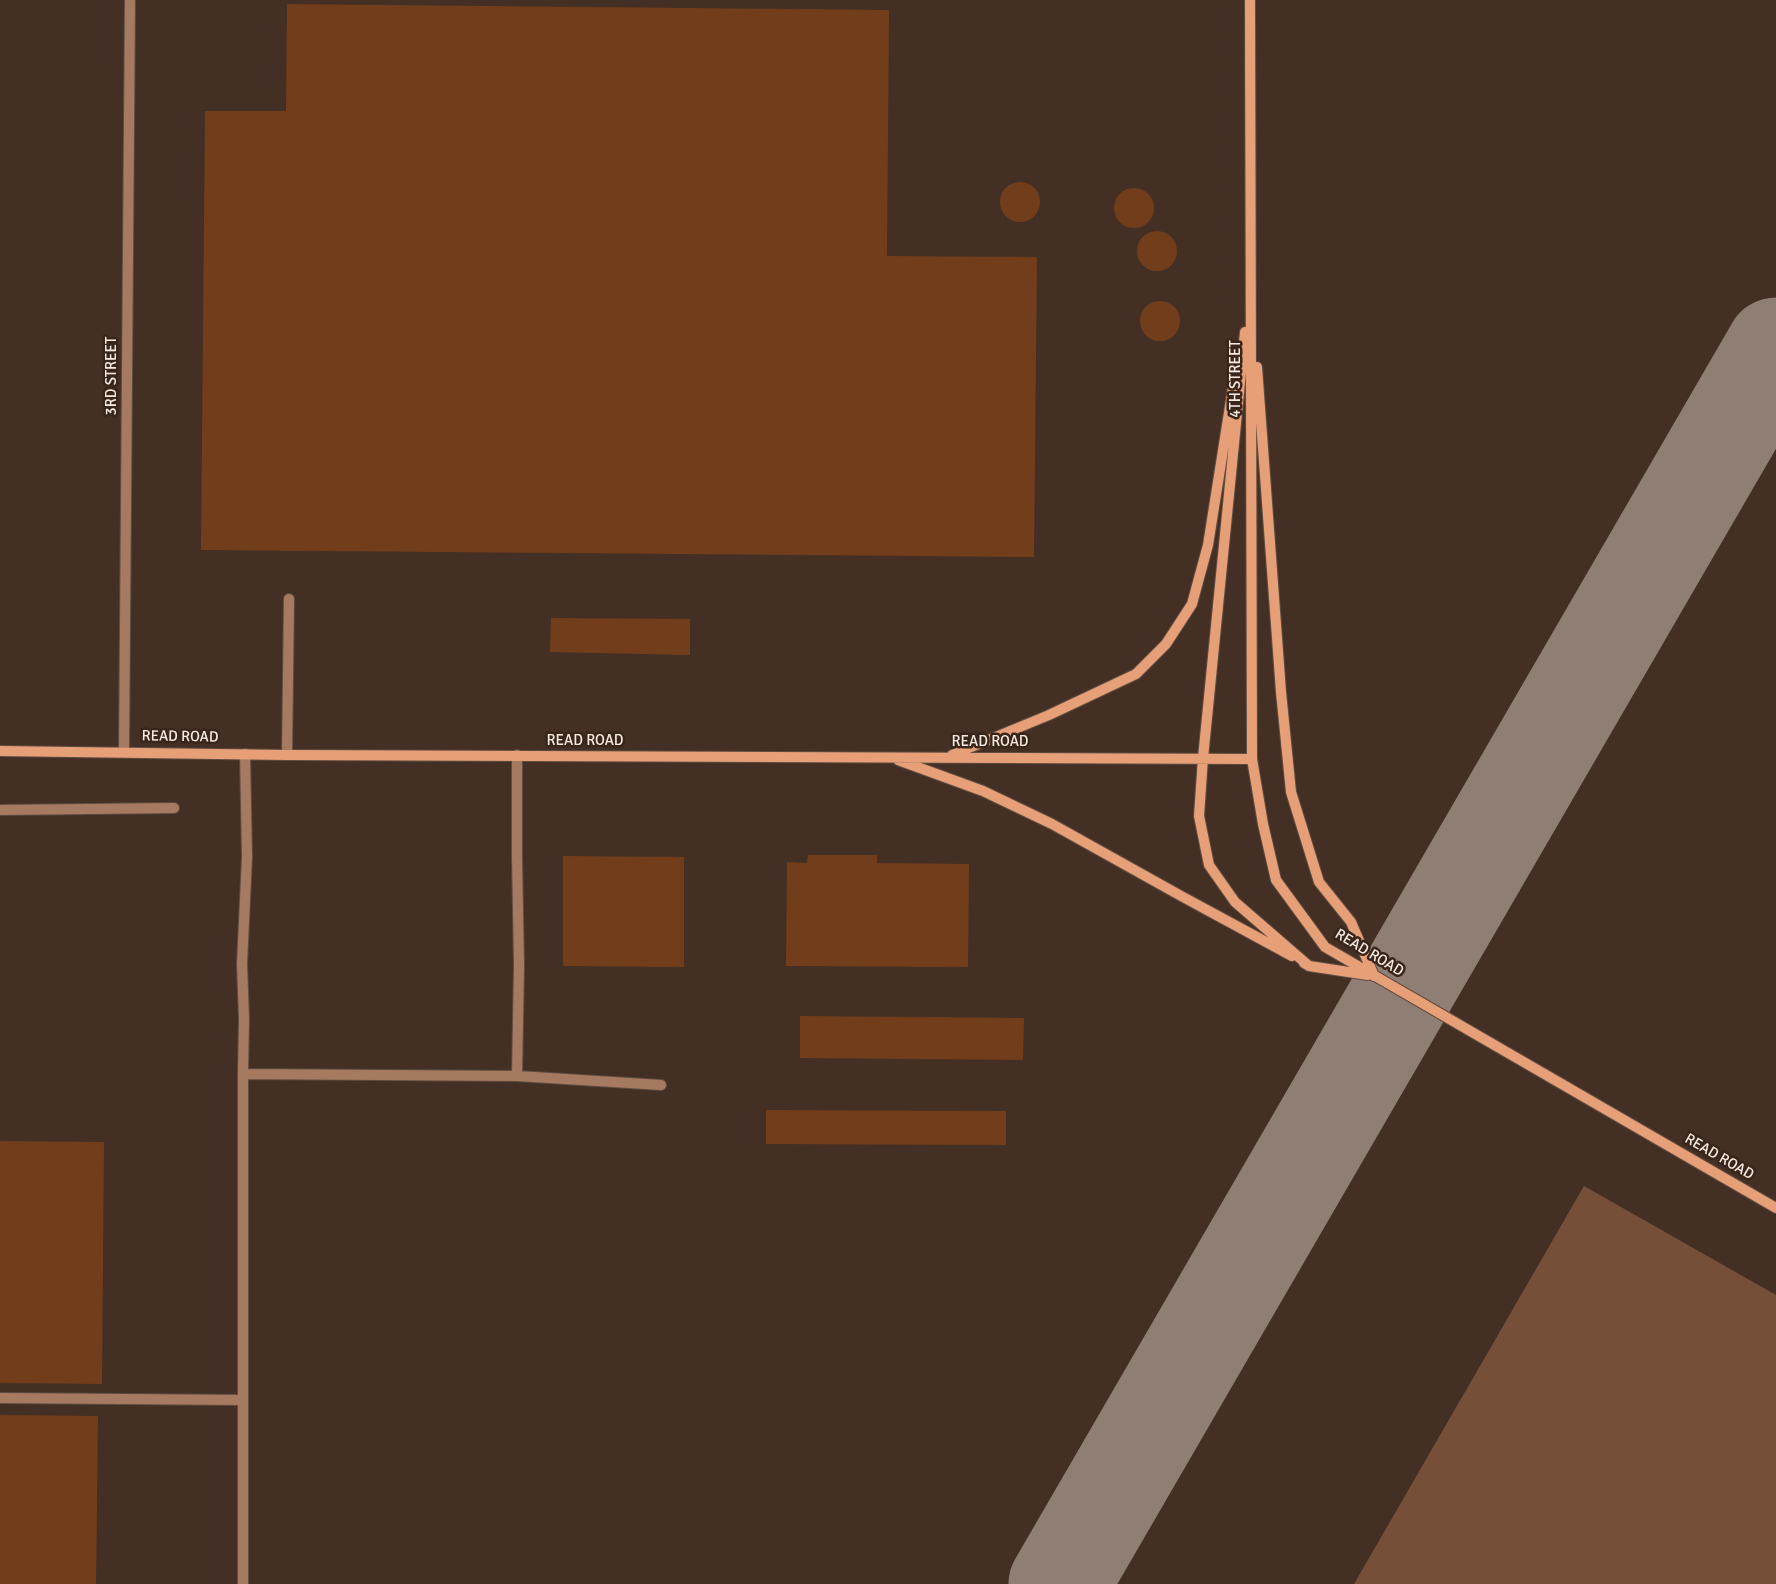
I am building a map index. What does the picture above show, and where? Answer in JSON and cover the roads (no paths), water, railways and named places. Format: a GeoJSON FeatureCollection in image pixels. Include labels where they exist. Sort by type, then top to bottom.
{"type":"FeatureCollection","features":[{"type":"Feature","properties":{"kind":"main road","name":"4TH STREET"},"geometry":{"type":"LineString","coordinates":[[1250,0],[1252,759]]}},
{"type":"Feature","properties":{"kind":"main road"},"geometry":{"type":"LineString","coordinates":[[946,757],[1049,715],[1136,674],[1166,644],[1192,604],[1208,545],[1250,276]]}},
{"type":"Feature","properties":{"kind":"main road"},"geometry":{"type":"LineString","coordinates":[[1250,276],[1199,816],[1209,865],[1235,902],[1309,966]]}},
{"type":"Feature","properties":{"kind":"main road"},"geometry":{"type":"LineString","coordinates":[[1250,276],[1280,692],[1291,792],[1320,882],[1351,922],[1374,976]]}},
{"type":"Feature","properties":{"kind":"main road","name":"READ ROAD"},"geometry":{"type":"LineString","coordinates":[[0,750],[517,756],[1252,759],[1263,824],[1276,880],[1326,946],[1374,976],[1776,1208]]}},
{"type":"Feature","properties":{"kind":"main road"},"geometry":{"type":"LineString","coordinates":[[892,757],[983,791],[1052,824],[1309,966],[1374,976]]}},
{"type":"Feature","properties":{"kind":"street","name":"3RD STREET"},"geometry":{"type":"LineString","coordinates":[[124,751],[130,0]]}},
{"type":"Feature","properties":{"kind":"street"},"geometry":{"type":"LineString","coordinates":[[287,754],[290,599]]}},
{"type":"Feature","properties":{"kind":"street"},"geometry":{"type":"LineString","coordinates":[[243,1584],[244,1018],[242,964],[247,857],[245,754]]}},
{"type":"Feature","properties":{"kind":"street"},"geometry":{"type":"LineString","coordinates":[[517,756],[519,965],[517,1076]]}},
{"type":"Feature","properties":{"kind":"street"},"geometry":{"type":"LineString","coordinates":[[0,810],[174,808]]}},
{"type":"Feature","properties":{"kind":"street"},"geometry":{"type":"LineString","coordinates":[[243,1074],[517,1076],[661,1085]]}},
{"type":"Feature","properties":{"kind":"street"},"geometry":{"type":"LineString","coordinates":[[0,1398],[243,1400]]}}]}
